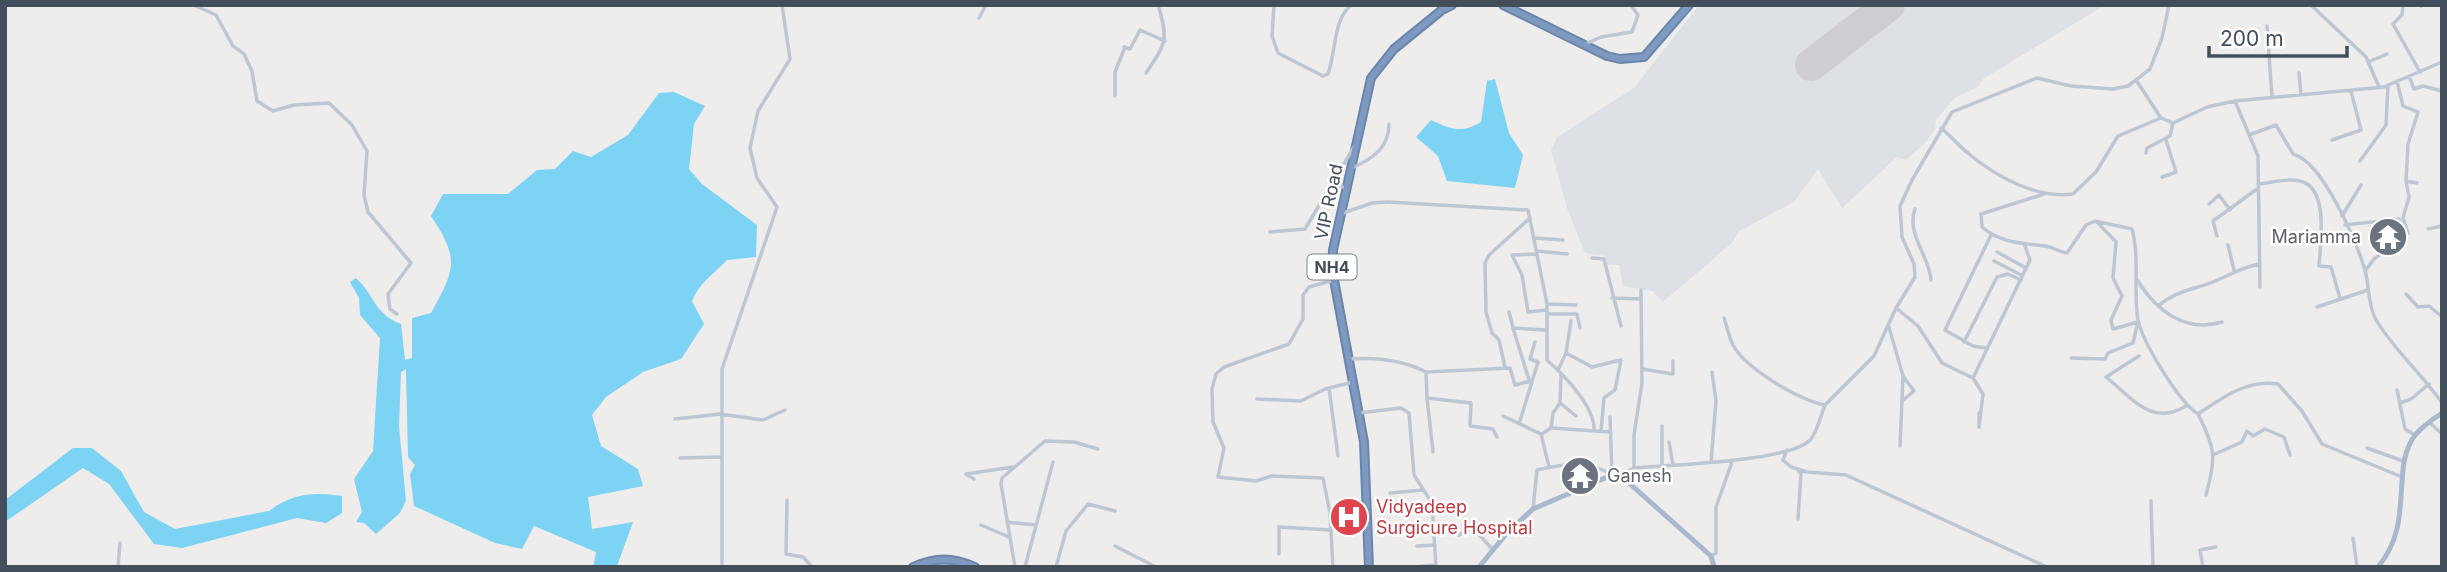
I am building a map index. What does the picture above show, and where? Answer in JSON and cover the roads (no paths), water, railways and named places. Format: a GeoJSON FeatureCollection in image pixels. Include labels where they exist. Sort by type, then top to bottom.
{"type":"FeatureCollection","features":[{"type":"Feature","properties":{"kind":"highway","name":"VIP Road"},"geometry":{"type":"LineString","coordinates":[[1369,565],[1364,442],[1332,260],[1371,78],[1381,63],[1416,29],[1452,5]]}},
{"type":"Feature","properties":{"kind":"highway"},"geometry":{"type":"LineString","coordinates":[[1503,5],[1583,45],[1620,60],[1644,57],[1689,5]]}},
{"type":"Feature","properties":{"kind":"highway"},"geometry":{"type":"LineString","coordinates":[[913,567],[933,559],[952,559],[975,567]]}},
{"type":"Feature","properties":{"kind":"main road"},"geometry":{"type":"LineString","coordinates":[[2378,567],[2391,551],[2400,526],[2405,462],[2415,435],[2442,413]]}},
{"type":"Feature","properties":{"kind":"main road"},"geometry":{"type":"LineString","coordinates":[[1479,567],[1533,509],[1612,475],[1620,475],[1711,556],[1714,567]]}},
{"type":"Feature","properties":{"kind":"street"},"geometry":{"type":"LineString","coordinates":[[194,5],[216,15],[233,46],[244,54],[252,71],[257,101],[273,111],[294,105],[329,103],[352,124],[367,151],[364,195],[368,212],[411,263],[388,294],[390,309],[397,314]]}},
{"type":"Feature","properties":{"kind":"street"},"geometry":{"type":"LineString","coordinates":[[722,567],[722,369],[777,207],[757,178],[750,148],[758,111],[790,59],[782,5]]}},
{"type":"Feature","properties":{"kind":"street"},"geometry":{"type":"LineString","coordinates":[[979,18],[986,5]]}},
{"type":"Feature","properties":{"kind":"street"},"geometry":{"type":"LineString","coordinates":[[1146,73],[1165,41],[1164,24],[1158,5]]}},
{"type":"Feature","properties":{"kind":"street"},"geometry":{"type":"LineString","coordinates":[[1274,5],[1272,36],[1278,53],[1323,76],[1328,74],[1336,51],[1338,24],[1342,13],[1351,5]]}},
{"type":"Feature","properties":{"kind":"street"},"geometry":{"type":"LineString","coordinates":[[1583,45],[1601,37],[1632,32],[1638,15],[1631,5]]}},
{"type":"Feature","properties":{"kind":"street"},"geometry":{"type":"LineString","coordinates":[[1620,475],[1634,468],[1732,462],[1787,450],[1811,440],[1825,405],[1874,356],[1896,307],[1915,277],[1914,264],[1902,237],[1900,206],[1941,128],[1952,113],[2037,78],[2071,86],[2113,89],[2136,80],[2150,69],[2162,38],[2169,5]]}},
{"type":"Feature","properties":{"kind":"street"},"geometry":{"type":"LineString","coordinates":[[2311,5],[2342,31],[2368,62],[2379,87]]}},
{"type":"Feature","properties":{"kind":"street"},"geometry":{"type":"LineString","coordinates":[[2403,5],[2399,20],[2393,24],[2420,72]]}},
{"type":"Feature","properties":{"kind":"street"},"geometry":{"type":"LineString","coordinates":[[2267,26],[2272,97]]}},
{"type":"Feature","properties":{"kind":"street"},"geometry":{"type":"LineString","coordinates":[[1115,96],[1115,72],[1125,47],[1130,49],[1140,30],[1165,41]]}},
{"type":"Feature","properties":{"kind":"street"},"geometry":{"type":"LineString","coordinates":[[2368,62],[2387,54]]}},
{"type":"Feature","properties":{"kind":"street"},"geometry":{"type":"LineString","coordinates":[[2136,80],[2161,118],[2173,123],[2207,107],[2235,101],[2351,91],[2388,85],[2442,62]]}},
{"type":"Feature","properties":{"kind":"street"},"geometry":{"type":"LineString","coordinates":[[2299,74],[2301,95]]}},
{"type":"Feature","properties":{"kind":"street"},"geometry":{"type":"LineString","coordinates":[[2409,76],[2414,89],[2423,86],[2442,91]]}},
{"type":"Feature","properties":{"kind":"street"},"geometry":{"type":"LineString","coordinates":[[2398,81],[2403,106],[2418,112],[2409,137],[2406,181],[2409,203],[2403,218],[2408,233]]}},
{"type":"Feature","properties":{"kind":"street"},"geometry":{"type":"LineString","coordinates":[[2360,161],[2386,125],[2388,85]]}},
{"type":"Feature","properties":{"kind":"street"},"geometry":{"type":"LineString","coordinates":[[2332,140],[2361,130],[2351,91]]}},
{"type":"Feature","properties":{"kind":"street"},"geometry":{"type":"LineString","coordinates":[[2235,101],[2258,156],[2260,287]]}},
{"type":"Feature","properties":{"kind":"street"},"geometry":{"type":"LineString","coordinates":[[2071,358],[2105,359],[2108,353],[2133,343],[2138,322],[2132,229],[2095,220],[2086,225],[2067,253],[2044,246],[2025,246],[1992,235],[1982,227],[1982,214],[2044,194],[2073,194],[2096,172],[2118,136],[2161,118]]}},
{"type":"Feature","properties":{"kind":"street"},"geometry":{"type":"LineString","coordinates":[[2146,153],[2147,148],[2170,136],[2173,123]]}},
{"type":"Feature","properties":{"kind":"street"},"geometry":{"type":"LineString","coordinates":[[1350,169],[1367,161],[1382,148],[1389,124]]}},
{"type":"Feature","properties":{"kind":"street"},"geometry":{"type":"LineString","coordinates":[[2249,135],[2276,125],[2293,154],[2303,157],[2324,183],[2342,216],[2365,271],[2375,317],[2442,403]]}},
{"type":"Feature","properties":{"kind":"street"},"geometry":{"type":"LineString","coordinates":[[1941,128],[1967,153],[1996,173],[2044,194]]}},
{"type":"Feature","properties":{"kind":"street"},"geometry":{"type":"LineString","coordinates":[[2162,177],[2176,172],[2166,140]]}},
{"type":"Feature","properties":{"kind":"street"},"geometry":{"type":"LineString","coordinates":[[1270,232],[1305,229],[1356,142]]}},
{"type":"Feature","properties":{"kind":"street"},"geometry":{"type":"LineString","coordinates":[[2258,186],[2292,181],[2303,182],[2311,188],[2322,225],[2319,266],[2332,267],[2340,298]]}},
{"type":"Feature","properties":{"kind":"street"},"geometry":{"type":"LineString","coordinates":[[2406,181],[2417,183]]}},
{"type":"Feature","properties":{"kind":"street"},"geometry":{"type":"LineString","coordinates":[[1333,182],[1348,189]]}},
{"type":"Feature","properties":{"kind":"street"},"geometry":{"type":"LineString","coordinates":[[2217,236],[2213,221],[2254,194],[2258,186]]}},
{"type":"Feature","properties":{"kind":"street"},"geometry":{"type":"LineString","coordinates":[[2342,216],[2361,186]]}},
{"type":"Feature","properties":{"kind":"street"},"geometry":{"type":"LineString","coordinates":[[2209,204],[2219,195],[2230,210]]}},
{"type":"Feature","properties":{"kind":"street"},"geometry":{"type":"LineString","coordinates":[[1340,215],[1372,203],[1388,202],[1528,210],[1547,304],[1547,360],[1586,402],[1595,422],[1594,431]]}},
{"type":"Feature","properties":{"kind":"street"},"geometry":{"type":"LineString","coordinates":[[1915,209],[1913,227],[1930,268],[1931,280]]}},
{"type":"Feature","properties":{"kind":"street"},"geometry":{"type":"LineString","coordinates":[[1901,213],[1913,215]]}},
{"type":"Feature","properties":{"kind":"street"},"geometry":{"type":"LineString","coordinates":[[1505,367],[1499,340],[1492,333],[1486,312],[1485,263],[1489,255],[1530,218]]}},
{"type":"Feature","properties":{"kind":"street"},"geometry":{"type":"LineString","coordinates":[[2345,225],[2399,219],[2404,237],[2374,259],[2365,271]]}},
{"type":"Feature","properties":{"kind":"street"},"geometry":{"type":"LineString","coordinates":[[2095,220],[2116,242],[2113,278],[2122,296],[2111,320],[2112,330],[2138,322]]}},
{"type":"Feature","properties":{"kind":"street"},"geometry":{"type":"LineString","coordinates":[[2428,229],[2442,226]]}},
{"type":"Feature","properties":{"kind":"street"},"geometry":{"type":"LineString","coordinates":[[1986,348],[1964,342],[1945,330],[1992,235]]}},
{"type":"Feature","properties":{"kind":"street"},"geometry":{"type":"LineString","coordinates":[[1534,238],[1563,240]]}},
{"type":"Feature","properties":{"kind":"street"},"geometry":{"type":"LineString","coordinates":[[2228,245],[2234,270]]}},
{"type":"Feature","properties":{"kind":"street"},"geometry":{"type":"LineString","coordinates":[[1973,378],[2030,260],[2025,246]]}},
{"type":"Feature","properties":{"kind":"street"},"geometry":{"type":"LineString","coordinates":[[1997,252],[2026,268]]}},
{"type":"Feature","properties":{"kind":"street"},"geometry":{"type":"LineString","coordinates":[[1567,254],[1512,255],[1522,275],[1527,312],[1577,314],[1580,328]]}},
{"type":"Feature","properties":{"kind":"street"},"geometry":{"type":"LineString","coordinates":[[1592,258],[1604,259],[1621,327]]}},
{"type":"Feature","properties":{"kind":"street"},"geometry":{"type":"LineString","coordinates":[[1994,261],[2022,278]]}},
{"type":"Feature","properties":{"kind":"street"},"geometry":{"type":"LineString","coordinates":[[2158,306],[2170,296],[2213,282],[2234,270],[2259,264]]}},
{"type":"Feature","properties":{"kind":"street"},"geometry":{"type":"LineString","coordinates":[[1964,342],[1997,277],[2008,274],[2022,278]]}},
{"type":"Feature","properties":{"kind":"street"},"geometry":{"type":"LineString","coordinates":[[2136,276],[2138,283],[2158,306],[2191,326],[2207,327],[2222,322]]}},
{"type":"Feature","properties":{"kind":"street"},"geometry":{"type":"LineString","coordinates":[[1333,567],[1324,478],[1272,476],[1256,481],[1218,477],[1224,448],[1213,422],[1212,389],[1216,374],[1224,368],[1289,344],[1303,319],[1303,295],[1308,287],[1334,280]]}},
{"type":"Feature","properties":{"kind":"street"},"geometry":{"type":"LineString","coordinates":[[1634,468],[1633,435],[1642,369],[1641,290]]}},
{"type":"Feature","properties":{"kind":"street"},"geometry":{"type":"LineString","coordinates":[[2317,307],[2368,290]]}},
{"type":"Feature","properties":{"kind":"street"},"geometry":{"type":"LineString","coordinates":[[2406,294],[2418,307],[2429,306],[2441,316]]}},
{"type":"Feature","properties":{"kind":"street"},"geometry":{"type":"LineString","coordinates":[[1612,298],[1641,299]]}},
{"type":"Feature","properties":{"kind":"street"},"geometry":{"type":"LineString","coordinates":[[1547,304],[1576,305]]}},
{"type":"Feature","properties":{"kind":"street"},"geometry":{"type":"LineString","coordinates":[[1896,307],[1918,326],[1942,363],[1973,378],[1983,394],[1981,425],[1978,427],[1979,413]]}},
{"type":"Feature","properties":{"kind":"street"},"geometry":{"type":"LineString","coordinates":[[1509,312],[1532,389]]}},
{"type":"Feature","properties":{"kind":"street"},"geometry":{"type":"LineString","coordinates":[[1724,318],[1733,345],[1741,354],[1791,395],[1825,405]]}},
{"type":"Feature","properties":{"kind":"street"},"geometry":{"type":"LineString","coordinates":[[1552,428],[1553,414],[1560,403],[1559,372],[1566,354],[1571,321]]}},
{"type":"Feature","properties":{"kind":"street"},"geometry":{"type":"LineString","coordinates":[[2138,322],[2169,382],[2186,407],[2198,414],[2214,454],[2215,462],[2206,495]]}},
{"type":"Feature","properties":{"kind":"street"},"geometry":{"type":"LineString","coordinates":[[1888,325],[1903,376],[1900,446]]}},
{"type":"Feature","properties":{"kind":"street"},"geometry":{"type":"LineString","coordinates":[[1513,328],[1545,330]]}},
{"type":"Feature","properties":{"kind":"street"},"geometry":{"type":"LineString","coordinates":[[1535,342],[1530,359],[1538,362],[1547,360]]}},
{"type":"Feature","properties":{"kind":"street"},"geometry":{"type":"LineString","coordinates":[[1566,354],[1592,367],[1621,360],[1615,390],[1604,398],[1601,431]]}},
{"type":"Feature","properties":{"kind":"street"},"geometry":{"type":"LineString","coordinates":[[2139,356],[2106,377],[2152,413],[2165,415],[2186,407]]}},
{"type":"Feature","properties":{"kind":"street"},"geometry":{"type":"LineString","coordinates":[[1349,359],[1373,358],[1415,366],[1426,372],[1505,367],[1510,368],[1515,385],[1530,381]]}},
{"type":"Feature","properties":{"kind":"street"},"geometry":{"type":"LineString","coordinates":[[1642,369],[1673,374],[1673,361]]}},
{"type":"Feature","properties":{"kind":"street"},"geometry":{"type":"LineString","coordinates":[[1519,424],[1532,389],[1538,362]]}},
{"type":"Feature","properties":{"kind":"street"},"geometry":{"type":"LineString","coordinates":[[1426,372],[1433,452]]}},
{"type":"Feature","properties":{"kind":"street"},"geometry":{"type":"LineString","coordinates":[[1711,462],[1716,401],[1712,372]]}},
{"type":"Feature","properties":{"kind":"street"},"geometry":{"type":"LineString","coordinates":[[1902,401],[1914,391],[1907,377],[1903,376]]}},
{"type":"Feature","properties":{"kind":"street"},"geometry":{"type":"LineString","coordinates":[[2198,414],[2240,389],[2260,382],[2278,384],[2302,411],[2322,443],[2404,478]]}},
{"type":"Feature","properties":{"kind":"street"},"geometry":{"type":"LineString","coordinates":[[1257,399],[1301,401],[1329,388],[1353,383]]}},
{"type":"Feature","properties":{"kind":"street"},"geometry":{"type":"LineString","coordinates":[[2400,403],[2410,399],[2429,384]]}},
{"type":"Feature","properties":{"kind":"street"},"geometry":{"type":"LineString","coordinates":[[1329,388],[1338,456]]}},
{"type":"Feature","properties":{"kind":"street"},"geometry":{"type":"LineString","coordinates":[[2397,390],[2405,429],[2415,435]]}},
{"type":"Feature","properties":{"kind":"street"},"geometry":{"type":"LineString","coordinates":[[1427,398],[1471,403],[1470,426],[1493,429],[1497,437]]}},
{"type":"Feature","properties":{"kind":"street"},"geometry":{"type":"LineString","coordinates":[[1560,403],[1576,416]]}},
{"type":"Feature","properties":{"kind":"street"},"geometry":{"type":"LineString","coordinates":[[1359,413],[1401,408],[1409,413],[1414,475],[1432,503],[1436,566],[1413,567]]}},
{"type":"Feature","properties":{"kind":"street"},"geometry":{"type":"LineString","coordinates":[[675,419],[720,414],[763,420],[785,410]]}},
{"type":"Feature","properties":{"kind":"street"},"geometry":{"type":"LineString","coordinates":[[1503,416],[1508,421],[1541,435],[1549,467]]}},
{"type":"Feature","properties":{"kind":"street"},"geometry":{"type":"LineString","coordinates":[[1533,509],[1537,470],[1588,464],[1612,475],[1610,417]]}},
{"type":"Feature","properties":{"kind":"street"},"geometry":{"type":"LineString","coordinates":[[2429,422],[2442,434]]}},
{"type":"Feature","properties":{"kind":"street"},"geometry":{"type":"LineString","coordinates":[[1662,426],[1662,466]]}},
{"type":"Feature","properties":{"kind":"street"},"geometry":{"type":"LineString","coordinates":[[1541,435],[1552,428],[1610,432]]}},
{"type":"Feature","properties":{"kind":"street"},"geometry":{"type":"LineString","coordinates":[[2214,454],[2242,442],[2247,431],[2253,436],[2265,429],[2284,437],[2290,455]]}},
{"type":"Feature","properties":{"kind":"street"},"geometry":{"type":"LineString","coordinates":[[1015,567],[1002,478],[1045,441],[1074,442],[1098,449]]}},
{"type":"Feature","properties":{"kind":"street"},"geometry":{"type":"LineString","coordinates":[[1669,442],[1673,465]]}},
{"type":"Feature","properties":{"kind":"street"},"geometry":{"type":"LineString","coordinates":[[2367,448],[2405,462]]}},
{"type":"Feature","properties":{"kind":"street"},"geometry":{"type":"LineString","coordinates":[[1787,450],[1783,460],[1801,474],[1798,519]]}},
{"type":"Feature","properties":{"kind":"street"},"geometry":{"type":"LineString","coordinates":[[680,458],[720,457]]}},
{"type":"Feature","properties":{"kind":"street"},"geometry":{"type":"LineString","coordinates":[[1025,567],[1053,462]]}},
{"type":"Feature","properties":{"kind":"street"},"geometry":{"type":"LineString","coordinates":[[1711,556],[1716,553],[1716,507],[1732,462]]}},
{"type":"Feature","properties":{"kind":"street"},"geometry":{"type":"LineString","coordinates":[[974,479],[966,474],[1015,467]]}},
{"type":"Feature","properties":{"kind":"street"},"geometry":{"type":"LineString","coordinates":[[1796,469],[1846,475],[2047,567]]}},
{"type":"Feature","properties":{"kind":"street"},"geometry":{"type":"LineString","coordinates":[[1390,493],[1423,490]]}},
{"type":"Feature","properties":{"kind":"street"},"geometry":{"type":"LineString","coordinates":[[787,500],[786,554],[803,556],[812,567]]}},
{"type":"Feature","properties":{"kind":"street"},"geometry":{"type":"LineString","coordinates":[[2151,501],[2153,567]]}},
{"type":"Feature","properties":{"kind":"street"},"geometry":{"type":"LineString","coordinates":[[1056,567],[1066,531],[1088,504],[1115,510]]}},
{"type":"Feature","properties":{"kind":"street"},"geometry":{"type":"LineString","coordinates":[[1007,522],[1036,525]]}},
{"type":"Feature","properties":{"kind":"street"},"geometry":{"type":"LineString","coordinates":[[1402,524],[1433,525]]}},
{"type":"Feature","properties":{"kind":"street"},"geometry":{"type":"LineString","coordinates":[[981,526],[1009,537]]}},
{"type":"Feature","properties":{"kind":"street"},"geometry":{"type":"LineString","coordinates":[[1279,554],[1279,527],[1331,530]]}},
{"type":"Feature","properties":{"kind":"street"},"geometry":{"type":"LineString","coordinates":[[1459,535],[1472,527],[1493,551]]}},
{"type":"Feature","properties":{"kind":"street"},"geometry":{"type":"LineString","coordinates":[[2353,538],[2358,556],[2357,567]]}},
{"type":"Feature","properties":{"kind":"street"},"geometry":{"type":"LineString","coordinates":[[118,567],[120,543]]}},
{"type":"Feature","properties":{"kind":"street"},"geometry":{"type":"LineString","coordinates":[[1115,545],[1156,567]]}},
{"type":"Feature","properties":{"kind":"street"},"geometry":{"type":"LineString","coordinates":[[1417,546],[1435,545]]}},
{"type":"Feature","properties":{"kind":"street"},"geometry":{"type":"LineString","coordinates":[[2203,567],[2200,550],[2217,547]]}},
{"type":"Feature","properties":{"kind":"water"},"geometry":{"type":"Polygon","coordinates":[[[1495,79],[1509,133],[1523,155],[1515,188],[1447,181],[1438,156],[1416,137],[1431,120],[1456,129],[1481,122],[1487,81],[1495,79]]]}},
{"type":"Feature","properties":{"kind":"water"},"geometry":{"type":"Polygon","coordinates":[[[674,92],[705,106],[694,124],[689,169],[702,184],[757,225],[756,257],[727,260],[699,289],[692,301],[704,324],[681,359],[643,372],[606,397],[592,415],[601,446],[638,469],[643,486],[588,497],[592,529],[633,522],[617,566],[593,567],[596,552],[534,526],[522,549],[495,543],[414,506],[410,474],[415,465],[408,457],[406,369],[401,372],[399,426],[406,501],[400,513],[376,534],[364,523],[356,522],[362,512],[354,479],[373,451],[380,338],[360,315],[359,298],[350,282],[356,278],[380,310],[401,324],[405,360],[412,358],[412,318],[431,313],[449,275],[451,264],[447,243],[431,216],[443,194],[508,194],[537,170],[555,169],[573,151],[591,157],[628,135],[659,93],[674,92]]]}},
{"type":"Feature","properties":{"kind":"water"},"geometry":{"type":"Polygon","coordinates":[[[73,448],[92,448],[121,471],[144,512],[175,529],[269,511],[286,500],[312,494],[342,496],[342,513],[326,523],[297,518],[182,548],[154,544],[109,484],[83,468],[5,522],[5,500],[73,448]]]}},
{"type":"Feature","properties":{"kind":"place","name":"Mariamma"},"geometry":{"type":"Point","coordinates":[2388,237]}},
{"type":"Feature","properties":{"kind":"place","name":"Ganesh"},"geometry":{"type":"Point","coordinates":[1580,476]}},
{"type":"Feature","properties":{"kind":"place","name":"Vidyadeep Surgicure Hospital"},"geometry":{"type":"Point","coordinates":[1349,517]}}]}
